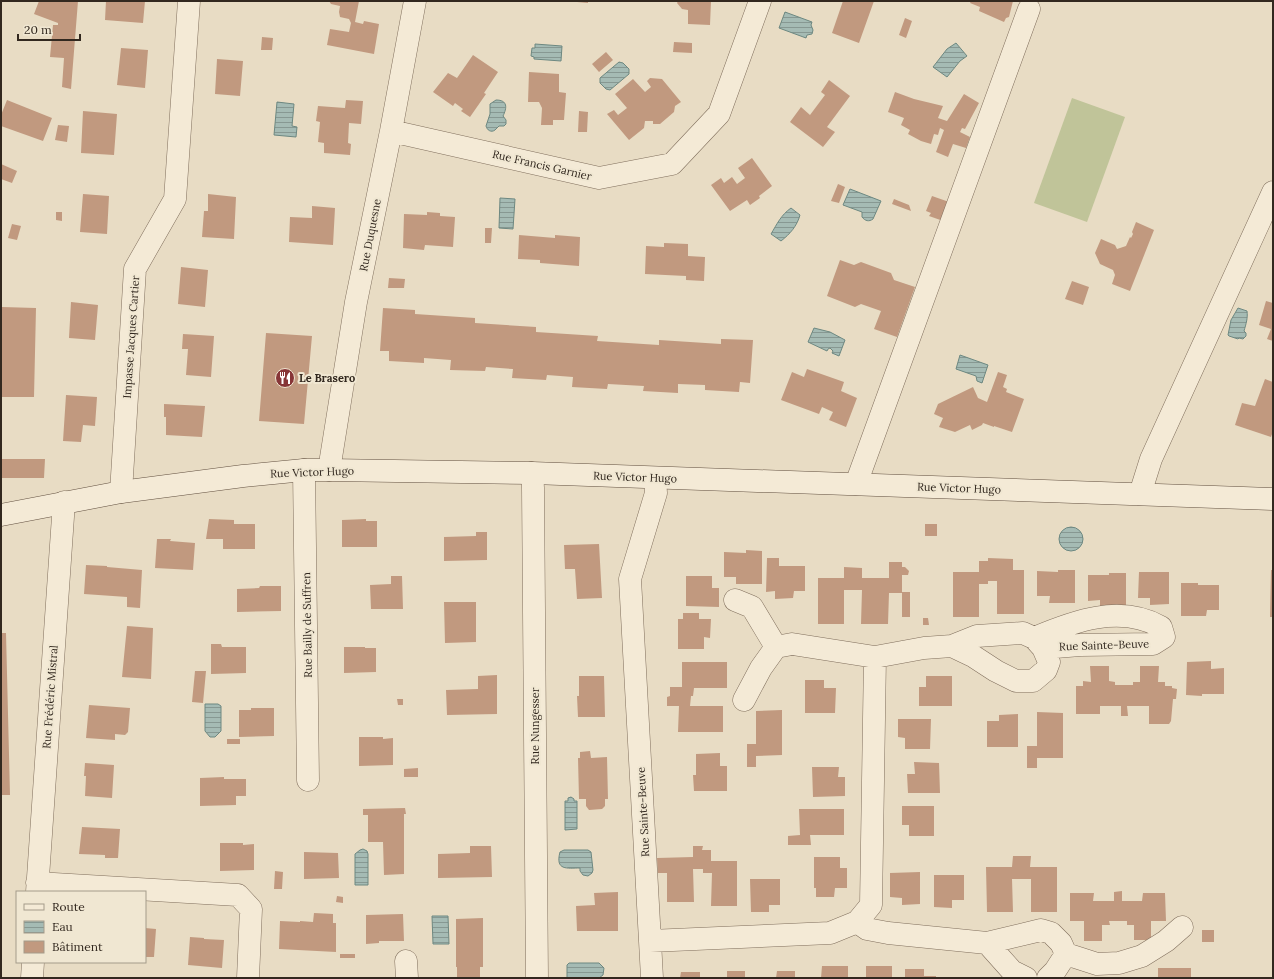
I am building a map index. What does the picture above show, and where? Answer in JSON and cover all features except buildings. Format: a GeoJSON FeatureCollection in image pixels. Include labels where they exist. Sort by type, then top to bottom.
{"type":"FeatureCollection","features":[{"type":"Feature","properties":{"kind":"street","name":"Impasse Jacques Cartier"},"geometry":{"type":"LineString","coordinates":[[121,492],[135,269],[175,199],[189,1]]}},
{"type":"Feature","properties":{"kind":"street","name":"Rue Duquesne"},"geometry":{"type":"LineString","coordinates":[[328,470],[356,302],[391,131],[415,1]]}},
{"type":"Feature","properties":{"kind":"street","name":"Rue Francis Garnier"},"geometry":{"type":"LineString","coordinates":[[391,131],[599,178],[672,164],[719,114],[760,1]]}},
{"type":"Feature","properties":{"kind":"street"},"geometry":{"type":"LineString","coordinates":[[856,484],[1029,9]]}},
{"type":"Feature","properties":{"kind":"street"},"geometry":{"type":"LineString","coordinates":[[1140,494],[1151,459],[1273,192]]}},
{"type":"Feature","properties":{"kind":"street","name":"Rue Victor Hugo"},"geometry":{"type":"LineString","coordinates":[[1,515],[121,492],[243,476],[304,470],[532,473],[1273,499]]}},
{"type":"Feature","properties":{"kind":"street","name":"Rue Bailly de Suffren"},"geometry":{"type":"LineString","coordinates":[[304,470],[308,780]]}},
{"type":"Feature","properties":{"kind":"street","name":"Rue Nungesser"},"geometry":{"type":"LineString","coordinates":[[532,473],[534,488],[537,978]]}},
{"type":"Feature","properties":{"kind":"street","name":"Rue Sainte-Beuve"},"geometry":{"type":"LineString","coordinates":[[652,978],[630,579],[656,493],[655,478]]}},
{"type":"Feature","properties":{"kind":"street","name":"Rue Frédéric Mistral"},"geometry":{"type":"LineString","coordinates":[[37,887],[64,502]]}},
{"type":"Feature","properties":{"kind":"street"},"geometry":{"type":"LineString","coordinates":[[735,600],[752,607],[776,647],[761,668],[744,700]]}},
{"type":"Feature","properties":{"kind":"street","name":"Rue Sainte-Beuve"},"geometry":{"type":"LineString","coordinates":[[776,647],[792,644],[875,657],[924,648],[952,646],[978,636],[1023,632],[1039,643],[1049,662],[1046,670],[1033,681],[1016,681],[996,671],[974,656],[952,646]]}},
{"type":"Feature","properties":{"kind":"street"},"geometry":{"type":"LineString","coordinates":[[650,941],[830,933],[857,922],[871,905],[875,657]]}},
{"type":"Feature","properties":{"kind":"street"},"geometry":{"type":"LineString","coordinates":[[37,887],[138,891]]}},
{"type":"Feature","properties":{"kind":"street"},"geometry":{"type":"LineString","coordinates":[[146,891],[238,895],[251,909],[248,978]]}},
{"type":"Feature","properties":{"kind":"street"},"geometry":{"type":"LineString","coordinates":[[857,922],[867,929],[888,933],[986,943],[1041,930],[1052,933],[1061,943],[1066,954],[1097,964],[1119,962],[1142,956],[1166,941],[1182,927]]}},
{"type":"Feature","properties":{"kind":"street"},"geometry":{"type":"LineString","coordinates":[[986,943],[1012,971],[1026,978]]}},
{"type":"Feature","properties":{"kind":"street"},"geometry":{"type":"LineString","coordinates":[[1048,978],[1056,971],[1066,954]]}},
{"type":"Feature","properties":{"kind":"street"},"geometry":{"type":"LineString","coordinates":[[32,978],[33,963]]}},
{"type":"Feature","properties":{"kind":"green space"},"geometry":{"type":"Polygon","coordinates":[[[1072,98],[1125,117],[1087,222],[1034,203],[1072,98]]]}},
{"type":"Feature","properties":{"kind":"water"},"geometry":{"type":"Polygon","coordinates":[[[785,12],[812,22],[812,34],[807,35],[806,38],[779,28],[785,12]]]}},
{"type":"Feature","properties":{"kind":"water"},"geometry":{"type":"Polygon","coordinates":[[[956,43],[967,56],[960,61],[947,77],[933,67],[947,49],[956,43]]]}},
{"type":"Feature","properties":{"kind":"water"},"geometry":{"type":"Polygon","coordinates":[[[535,44],[562,46],[561,61],[534,59],[534,57],[531,56],[532,48],[535,48],[535,44]]]}},
{"type":"Feature","properties":{"kind":"water"},"geometry":{"type":"Polygon","coordinates":[[[619,62],[623,63],[629,69],[629,74],[610,90],[606,89],[600,83],[600,78],[619,62]]]}},
{"type":"Feature","properties":{"kind":"water"},"geometry":{"type":"Polygon","coordinates":[[[496,100],[503,101],[506,105],[503,116],[506,120],[506,124],[504,126],[499,126],[494,131],[491,131],[488,130],[486,126],[490,114],[490,104],[496,100]]]}},
{"type":"Feature","properties":{"kind":"water"},"geometry":{"type":"Polygon","coordinates":[[[277,102],[294,104],[292,126],[297,127],[296,137],[274,135],[277,102]]]}},
{"type":"Feature","properties":{"kind":"water"},"geometry":{"type":"Polygon","coordinates":[[[850,189],[881,201],[873,219],[870,221],[866,220],[862,217],[862,212],[843,205],[850,189]]]}},
{"type":"Feature","properties":{"kind":"water"},"geometry":{"type":"Polygon","coordinates":[[[500,198],[515,199],[513,229],[499,228],[500,198]]]}},
{"type":"Feature","properties":{"kind":"water"},"geometry":{"type":"Polygon","coordinates":[[[791,208],[800,215],[793,230],[781,241],[771,234],[777,223],[791,208]]]}},
{"type":"Feature","properties":{"kind":"water"},"geometry":{"type":"Polygon","coordinates":[[[1238,308],[1247,311],[1244,331],[1246,336],[1243,339],[1238,339],[1228,335],[1231,320],[1238,308]]]}},
{"type":"Feature","properties":{"kind":"water"},"geometry":{"type":"Polygon","coordinates":[[[814,328],[830,332],[845,340],[839,356],[832,353],[833,351],[830,348],[827,351],[808,342],[814,328]]]}},
{"type":"Feature","properties":{"kind":"water"},"geometry":{"type":"Polygon","coordinates":[[[960,355],[988,365],[982,383],[977,381],[976,376],[956,369],[960,355]]]}},
{"type":"Feature","properties":{"kind":"water"},"geometry":{"type":"Polygon","coordinates":[[[1071,527],[1080,530],[1083,539],[1080,548],[1071,551],[1062,548],[1059,539],[1062,530],[1071,527]]]}},
{"type":"Feature","properties":{"kind":"water"},"geometry":{"type":"Polygon","coordinates":[[[205,704],[218,704],[221,706],[221,731],[215,737],[210,737],[205,731],[205,704]]]}},
{"type":"Feature","properties":{"kind":"water"},"geometry":{"type":"Polygon","coordinates":[[[571,797],[574,801],[577,801],[577,829],[565,830],[565,801],[568,801],[568,798],[571,797]]]}},
{"type":"Feature","properties":{"kind":"water"},"geometry":{"type":"Polygon","coordinates":[[[363,849],[367,851],[368,854],[368,885],[355,885],[355,854],[363,849]]]}},
{"type":"Feature","properties":{"kind":"water"},"geometry":{"type":"Polygon","coordinates":[[[564,850],[588,850],[591,852],[592,873],[588,876],[583,875],[580,868],[563,867],[559,863],[559,858],[560,852],[564,850]]]}},
{"type":"Feature","properties":{"kind":"water"},"geometry":{"type":"Polygon","coordinates":[[[432,916],[448,916],[449,944],[433,944],[432,916]]]}},
{"type":"Feature","properties":{"kind":"water"},"geometry":{"type":"Polygon","coordinates":[[[569,963],[599,963],[604,968],[603,975],[599,978],[567,978],[567,965],[569,963]]]}},
{"type":"Feature","properties":{"kind":"place","name":"Le Brasero"},"geometry":{"type":"Point","coordinates":[285,378]}}]}
